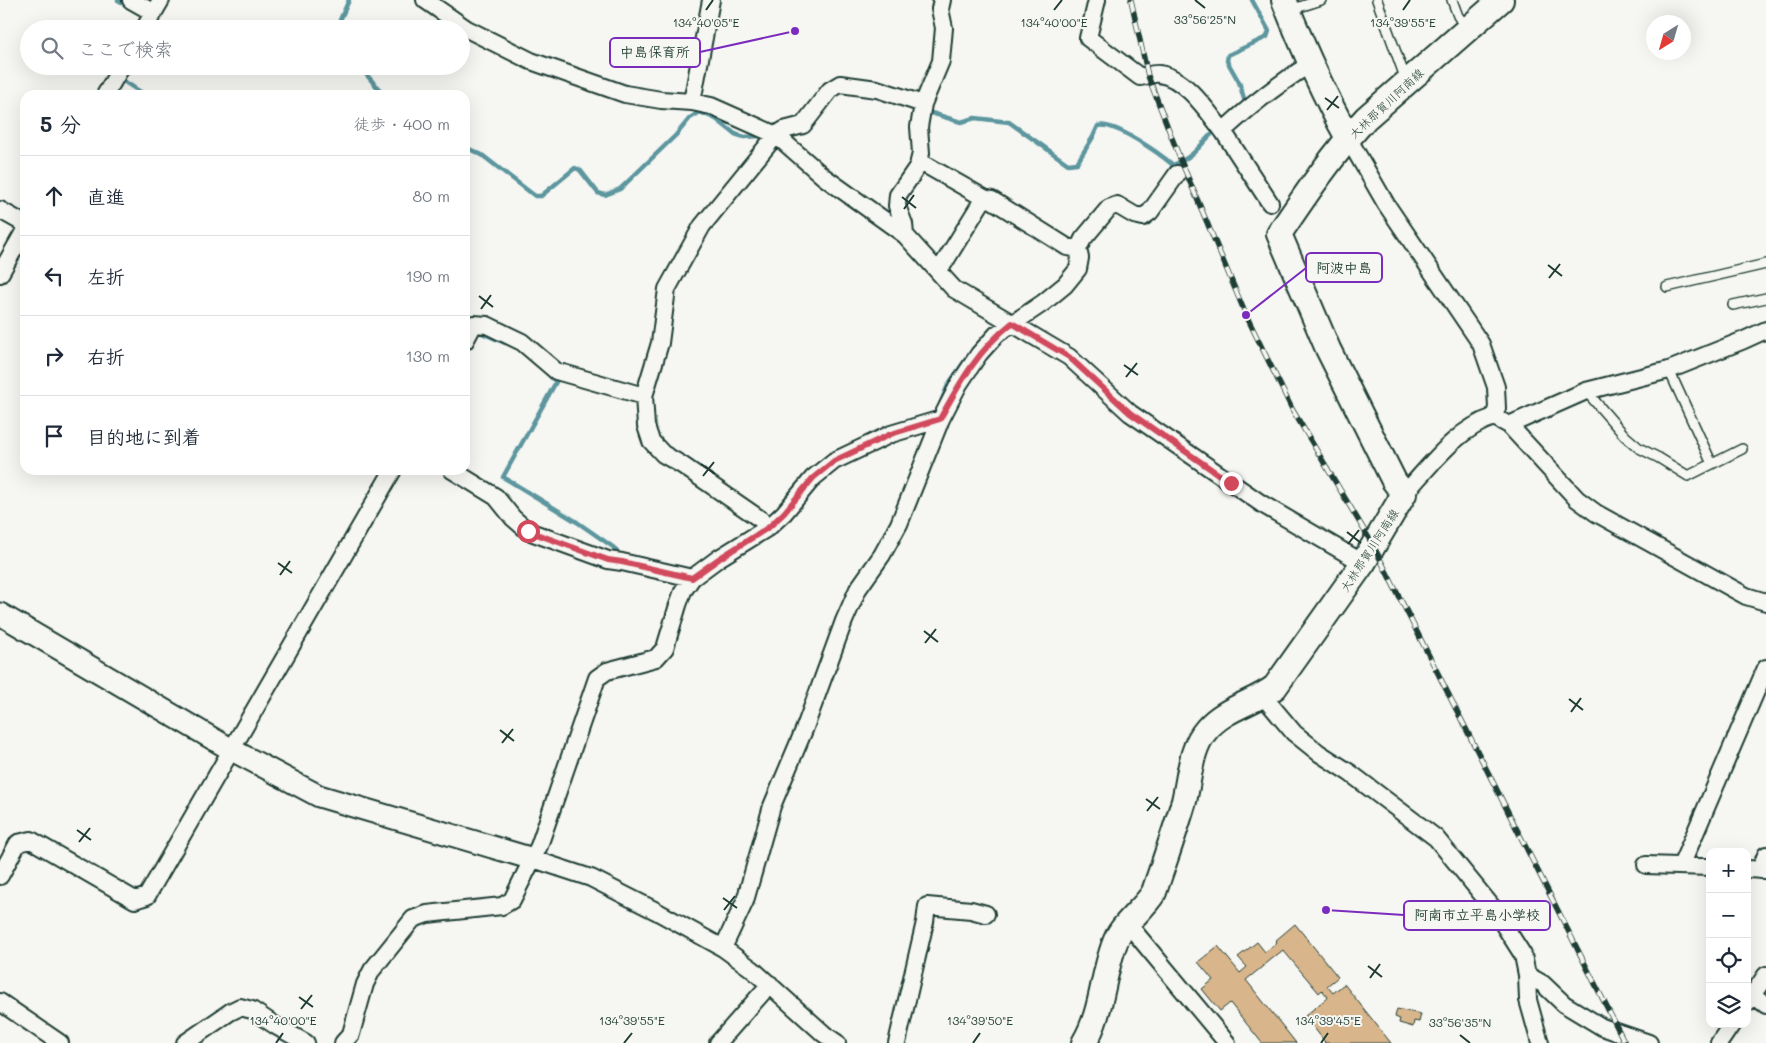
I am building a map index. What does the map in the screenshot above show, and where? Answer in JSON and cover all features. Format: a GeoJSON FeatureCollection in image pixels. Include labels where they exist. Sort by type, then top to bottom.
{"type":"FeatureCollection","features":[{"type":"Feature","properties":{"kind":"main road","name":"大林那賀川阿南線"},"geometry":{"type":"LineString","coordinates":[[1084,1043],[1100,1001],[1110,954],[1117,937],[1148,902],[1154,892],[1184,800],[1198,744],[1207,729],[1226,713],[1263,696],[1275,687],[1363,563],[1404,494],[1394,481],[1328,349],[1279,234],[1326,166],[1366,118],[1501,0]]}},
{"type":"Feature","properties":{"kind":"main road"},"geometry":{"type":"LineString","coordinates":[[1286,5],[1327,101],[1348,138]]}},
{"type":"Feature","properties":{"kind":"street"},"geometry":{"type":"LineString","coordinates":[[131,0],[157,7],[149,20]]}},
{"type":"Feature","properties":{"kind":"street"},"geometry":{"type":"LineString","coordinates":[[425,0],[454,20]]}},
{"type":"Feature","properties":{"kind":"street"},"geometry":{"type":"LineString","coordinates":[[692,102],[711,0]]}},
{"type":"Feature","properties":{"kind":"street"},"geometry":{"type":"LineString","coordinates":[[905,235],[904,224],[896,206],[898,195],[918,166],[921,153],[919,127],[923,104],[941,61],[944,28],[940,9],[942,0]]}},
{"type":"Feature","properties":{"kind":"street"},"geometry":{"type":"LineString","coordinates":[[1097,0],[1088,38],[1140,77],[1157,73],[1171,77],[1190,92],[1220,128],[1270,203]]}},
{"type":"Feature","properties":{"kind":"street"},"geometry":{"type":"LineString","coordinates":[[470,31],[530,61],[625,94],[711,106],[776,134],[824,177],[905,235],[954,289],[1069,357],[1130,413],[1262,504],[1363,563]]}},
{"type":"Feature","properties":{"kind":"street"},"geometry":{"type":"LineString","coordinates":[[1220,128],[1286,79],[1310,64]]}},
{"type":"Feature","properties":{"kind":"street"},"geometry":{"type":"LineString","coordinates":[[108,90],[117,75]]}},
{"type":"Feature","properties":{"kind":"street"},"geometry":{"type":"LineString","coordinates":[[766,524],[682,465],[663,454],[651,441],[646,426],[644,396],[660,343],[668,289],[702,226],[776,134],[803,125],[830,90],[840,84],[877,89],[923,104]]}},
{"type":"Feature","properties":{"kind":"street"},"geometry":{"type":"LineString","coordinates":[[1348,138],[1386,204],[1481,344],[1496,387],[1497,408],[1501,421],[1578,499],[1596,513],[1746,596],[1766,602]]}},
{"type":"Feature","properties":{"kind":"street"},"geometry":{"type":"LineString","coordinates":[[723,948],[745,901],[772,806],[804,730],[844,621],[858,589],[882,555],[899,524],[940,419],[959,384],[979,354],[997,334],[1043,303],[1065,285],[1078,269],[1080,258],[1073,248],[992,200],[984,198],[919,161]]}},
{"type":"Feature","properties":{"kind":"street"},"geometry":{"type":"LineString","coordinates":[[1073,248],[1109,208],[1117,205],[1134,215],[1142,217],[1150,212],[1177,174]]}},
{"type":"Feature","properties":{"kind":"street"},"geometry":{"type":"LineString","coordinates":[[936,269],[944,263],[984,198]]}},
{"type":"Feature","properties":{"kind":"street"},"geometry":{"type":"LineString","coordinates":[[0,210],[20,221]]}},
{"type":"Feature","properties":{"kind":"street"},"geometry":{"type":"LineString","coordinates":[[0,274],[20,239]]}},
{"type":"Feature","properties":{"kind":"street"},"geometry":{"type":"LineString","coordinates":[[470,332],[474,324],[487,326],[522,342],[556,370],[644,396]]}},
{"type":"Feature","properties":{"kind":"street"},"geometry":{"type":"LineString","coordinates":[[1404,494],[1453,440],[1482,421],[1501,421],[1586,391],[1669,370],[1766,330]]}},
{"type":"Feature","properties":{"kind":"street"},"geometry":{"type":"LineString","coordinates":[[343,1043],[350,1034],[365,984],[372,970],[413,919],[427,914],[502,906],[512,900],[539,846],[597,678],[607,671],[656,658],[665,648],[683,592],[692,578],[784,513],[813,478],[834,461],[891,434],[940,419]]}},
{"type":"Feature","properties":{"kind":"street"},"geometry":{"type":"LineString","coordinates":[[0,876],[18,843],[31,840],[135,900],[147,896],[389,475]]}},
{"type":"Feature","properties":{"kind":"street"},"geometry":{"type":"LineString","coordinates":[[460,475],[496,496],[513,518],[528,531],[608,560],[692,578]]}},
{"type":"Feature","properties":{"kind":"street"},"geometry":{"type":"LineString","coordinates":[[0,614],[232,750],[319,796],[591,878],[656,910],[723,948],[752,969],[824,1034],[837,1043]]}},
{"type":"Feature","properties":{"kind":"street"},"geometry":{"type":"LineString","coordinates":[[1681,866],[1761,693],[1766,668]]}},
{"type":"Feature","properties":{"kind":"street"},"geometry":{"type":"LineString","coordinates":[[1263,696],[1300,738],[1436,838],[1493,908],[1523,955],[1527,975],[1528,1000],[1540,1043]]}},
{"type":"Feature","properties":{"kind":"street"},"geometry":{"type":"LineString","coordinates":[[1646,865],[1706,868]]}},
{"type":"Feature","properties":{"kind":"street"},"geometry":{"type":"LineString","coordinates":[[897,1043],[927,906],[972,910],[986,914]]}},
{"type":"Feature","properties":{"kind":"street"},"geometry":{"type":"LineString","coordinates":[[1128,924],[1227,1043]]}},
{"type":"Feature","properties":{"kind":"street"},"geometry":{"type":"LineString","coordinates":[[1527,975],[1543,984],[1564,1004],[1602,1027],[1649,1043]]}},
{"type":"Feature","properties":{"kind":"street"},"geometry":{"type":"LineString","coordinates":[[1755,1001],[1766,975]]}},
{"type":"Feature","properties":{"kind":"street"},"geometry":{"type":"LineString","coordinates":[[718,1043],[770,984]]}},
{"type":"Feature","properties":{"kind":"street"},"geometry":{"type":"LineString","coordinates":[[0,1002],[60,1043]]}},
{"type":"Feature","properties":{"kind":"street"},"geometry":{"type":"LineString","coordinates":[[185,1043],[240,1007],[252,1010],[306,1043]]}},
{"type":"Feature","properties":{"kind":"street"},"geometry":{"type":"LineString","coordinates":[[1719,1043],[1729,1028]]}},
{"type":"Feature","properties":{"kind":"lane"},"geometry":{"type":"LineString","coordinates":[[1286,5],[1321,0]]}},
{"type":"Feature","properties":{"kind":"lane"},"geometry":{"type":"LineString","coordinates":[[1377,0],[1407,82]]}},
{"type":"Feature","properties":{"kind":"lane"},"geometry":{"type":"LineString","coordinates":[[1452,0],[1458,16],[1468,29]]}},
{"type":"Feature","properties":{"kind":"lane"},"geometry":{"type":"LineString","coordinates":[[1667,287],[1766,264]]}},
{"type":"Feature","properties":{"kind":"lane"},"geometry":{"type":"LineString","coordinates":[[1733,305],[1766,298]]}},
{"type":"Feature","properties":{"kind":"lane"},"geometry":{"type":"LineString","coordinates":[[1669,370],[1712,464]]}},
{"type":"Feature","properties":{"kind":"lane"},"geometry":{"type":"LineString","coordinates":[[1586,391],[1625,436],[1639,448],[1688,476],[1742,449]]}},
{"type":"Feature","properties":{"kind":"building"},"geometry":{"type":"Polygon","coordinates":[[[1295,924],[1338,977],[1327,986],[1333,993],[1344,984],[1391,1043],[1324,1043],[1305,1016],[1328,997],[1322,990],[1319,993],[1283,950],[1246,980],[1296,1043],[1262,1043],[1230,1003],[1220,1011],[1202,989],[1213,980],[1198,962],[1218,946],[1240,973],[1247,967],[1238,957],[1257,942],[1265,952],[1277,943],[1275,941],[1295,924]]]}},
{"type":"Feature","properties":{"kind":"building"},"geometry":{"type":"Polygon","coordinates":[[[1397,1009],[1421,1014],[1419,1022],[1414,1021],[1413,1027],[1399,1023],[1400,1019],[1395,1017],[1397,1009]]]}},
{"type":"Feature","properties":{"kind":"waterway"},"geometry":{"type":"LineString","coordinates":[[118,0],[127,5]]}},
{"type":"Feature","properties":{"kind":"waterway"},"geometry":{"type":"LineString","coordinates":[[340,20],[349,0]]}},
{"type":"Feature","properties":{"kind":"waterway"},"geometry":{"type":"LineString","coordinates":[[1242,105],[1245,102],[1239,82],[1227,61],[1228,55],[1267,37],[1269,31],[1252,0]]}},
{"type":"Feature","properties":{"kind":"waterway"},"geometry":{"type":"LineString","coordinates":[[367,75],[380,90]]}},
{"type":"Feature","properties":{"kind":"waterway"},"geometry":{"type":"LineString","coordinates":[[125,82],[137,90]]}},
{"type":"Feature","properties":{"kind":"waterway"},"geometry":{"type":"LineString","coordinates":[[470,149],[482,155],[535,196],[541,196],[575,168],[580,170],[598,193],[605,195],[620,189],[676,135],[690,118],[700,112],[716,119],[735,134],[744,137],[761,136]]}},
{"type":"Feature","properties":{"kind":"waterway"},"geometry":{"type":"LineString","coordinates":[[928,112],[961,122],[975,118],[1009,122],[1068,164],[1077,163],[1098,126],[1115,128],[1137,140],[1173,165]]}},
{"type":"Feature","properties":{"kind":"waterway"},"geometry":{"type":"LineString","coordinates":[[1168,174],[1173,165],[1194,153],[1218,128]]}},
{"type":"Feature","properties":{"kind":"waterway"},"geometry":{"type":"LineString","coordinates":[[482,333],[505,343]]}},
{"type":"Feature","properties":{"kind":"waterway"},"geometry":{"type":"LineString","coordinates":[[940,404],[948,385],[966,359]]}},
{"type":"Feature","properties":{"kind":"waterway"},"geometry":{"type":"LineString","coordinates":[[549,375],[556,382],[503,477],[577,522],[613,547],[621,556]]}},
{"type":"Feature","properties":{"kind":"railway"},"geometry":{"type":"LineString","coordinates":[[1131,0],[1148,76],[1179,156],[1246,315],[1292,409],[1373,545],[1625,1043]]}},
{"type":"Feature","properties":{"kind":"place","name":"中島保育所"},"geometry":{"type":"Point","coordinates":[795,31]}},
{"type":"Feature","properties":{"kind":"place","name":"阿波中島"},"geometry":{"type":"Point","coordinates":[1246,315]}},
{"type":"Feature","properties":{"kind":"place","name":"阿南市立平島小学校"},"geometry":{"type":"Point","coordinates":[1326,910]}},
{"type":"Feature","properties":{"kind":"route"},"geometry":{"type":"LineString","coordinates":[[528,531],[608,560],[692,578],[769,527],[784,513],[813,478],[834,461],[891,434],[940,419],[959,384],[979,354],[997,334],[1012,323],[1069,357],[1130,413],[1231,483]]}}]}
